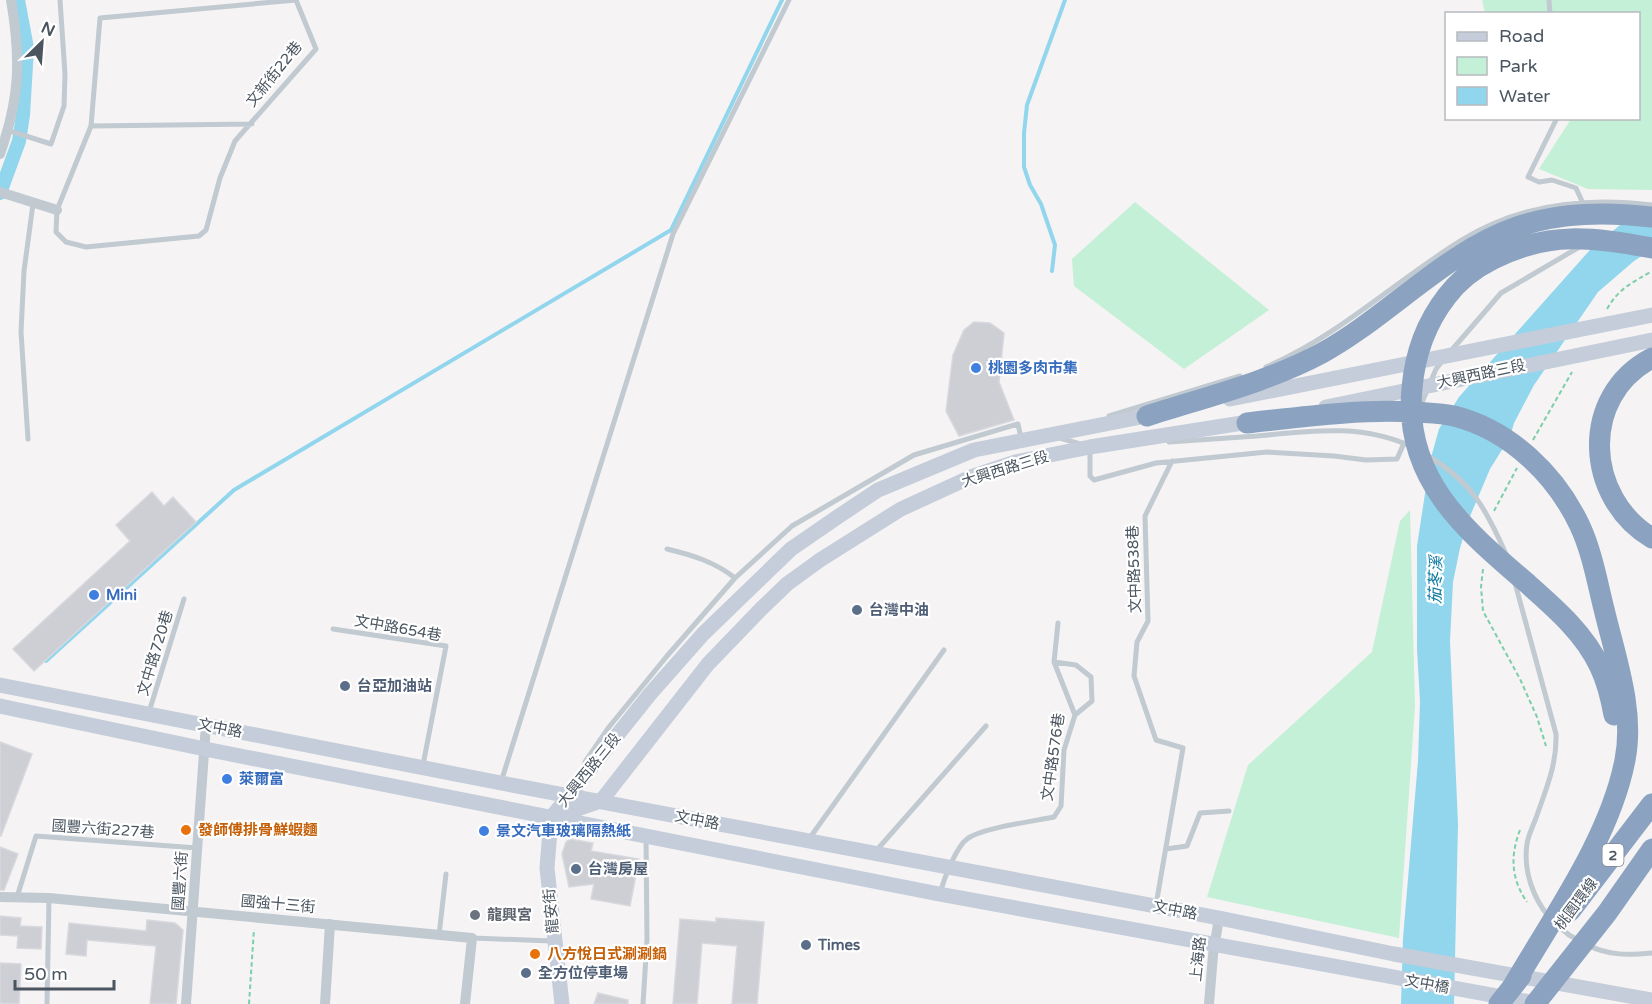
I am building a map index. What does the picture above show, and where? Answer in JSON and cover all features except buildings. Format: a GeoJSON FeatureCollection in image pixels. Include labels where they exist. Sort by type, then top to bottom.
{"type":"FeatureCollection","features":[{"type":"Feature","properties":{"kind":"highway"},"geometry":{"type":"LineString","coordinates":[[1147,416],[1296,367],[1358,332],[1470,250],[1536,215],[1602,213],[1652,217]]}},
{"type":"Feature","properties":{"kind":"highway"},"geometry":{"type":"LineString","coordinates":[[1609,811],[1616,769],[1615,721],[1606,682],[1599,665],[1569,622],[1478,541],[1451,513],[1424,467],[1412,428],[1410,404],[1413,374],[1424,333],[1451,290],[1484,264],[1528,244],[1553,239],[1581,238],[1615,241],[1652,248]]}},
{"type":"Feature","properties":{"kind":"highway"},"geometry":{"type":"LineString","coordinates":[[1652,358],[1634,370],[1620,384],[1611,398],[1600,430],[1599,448],[1607,487],[1619,510],[1635,526],[1652,538]]}},
{"type":"Feature","properties":{"kind":"highway"},"geometry":{"type":"LineString","coordinates":[[1247,423],[1382,410],[1454,416],[1499,435],[1529,458],[1554,485],[1570,507],[1580,527],[1598,586],[1625,698],[1627,736],[1626,758],[1609,811],[1568,903]]}},
{"type":"Feature","properties":{"kind":"highway","name":"桃園環線"},"geometry":{"type":"LineString","coordinates":[[1499,1004],[1568,903],[1652,804]]}},
{"type":"Feature","properties":{"kind":"highway","name":"桃園環線"},"geometry":{"type":"LineString","coordinates":[[1535,1004],[1606,913],[1652,849]]}},
{"type":"Feature","properties":{"kind":"highway"},"geometry":{"type":"LineString","coordinates":[[1606,913],[1652,859]]}},
{"type":"Feature","properties":{"kind":"street"},"geometry":{"type":"LineString","coordinates":[[0,154],[16,93],[18,56],[11,0]]}},
{"type":"Feature","properties":{"kind":"street"},"geometry":{"type":"LineString","coordinates":[[1,192],[57,210]]}},
{"type":"Feature","properties":{"kind":"street","name":"大興西路三段"},"geometry":{"type":"LineString","coordinates":[[551,818],[650,694],[703,634],[791,549],[878,490],[974,450],[1022,439],[1652,315]]}},
{"type":"Feature","properties":{"kind":"street","name":"大興西路三段"},"geometry":{"type":"LineString","coordinates":[[551,818],[601,801],[708,664],[788,584],[820,560],[901,509],[973,476],[1015,462],[1090,447],[1247,423],[1652,340]]}},
{"type":"Feature","properties":{"kind":"street","name":"文中路"},"geometry":{"type":"LineString","coordinates":[[0,685],[501,783],[1219,918],[1394,954]]}},
{"type":"Feature","properties":{"kind":"street","name":"文中路"},"geometry":{"type":"LineString","coordinates":[[0,706],[205,749],[939,894],[1392,978]]}},
{"type":"Feature","properties":{"kind":"street","name":"國豐六街"},"geometry":{"type":"LineString","coordinates":[[186,1004],[206,725]]}},
{"type":"Feature","properties":{"kind":"street","name":"龍安街"},"geometry":{"type":"LineString","coordinates":[[551,818],[547,868],[562,1004]]}},
{"type":"Feature","properties":{"kind":"street","name":"國強十三街"},"geometry":{"type":"LineString","coordinates":[[0,897],[49,898],[472,938]]}},
{"type":"Feature","properties":{"kind":"street","name":"上海路"},"geometry":{"type":"LineString","coordinates":[[1209,1004],[1214,945],[1219,918]]}},
{"type":"Feature","properties":{"kind":"street"},"geometry":{"type":"LineString","coordinates":[[326,1004],[330,924]]}},
{"type":"Feature","properties":{"kind":"street"},"geometry":{"type":"LineString","coordinates":[[465,1004],[472,938]]}},
{"type":"Feature","properties":{"kind":"street","name":"文中橋"},"geometry":{"type":"LineString","coordinates":[[1394,954],[1652,999]]}},
{"type":"Feature","properties":{"kind":"street"},"geometry":{"type":"LineString","coordinates":[[1427,984],[1430,960]]}},
{"type":"Feature","properties":{"kind":"street","name":"文中橋"},"geometry":{"type":"LineString","coordinates":[[1392,978],[1541,1004]]}},
{"type":"Feature","properties":{"kind":"lane"},"geometry":{"type":"LineString","coordinates":[[8,130],[51,144],[64,106],[65,74],[60,0]]}},
{"type":"Feature","properties":{"kind":"lane","name":"文新街22巷"},"geometry":{"type":"LineString","coordinates":[[296,0],[316,50],[235,141],[220,178],[206,230],[199,236],[86,247],[66,242],[57,232],[57,210],[91,126],[100,18],[296,0]]}},
{"type":"Feature","properties":{"kind":"lane"},"geometry":{"type":"LineString","coordinates":[[501,783],[673,234],[789,0]]}},
{"type":"Feature","properties":{"kind":"lane"},"geometry":{"type":"LineString","coordinates":[[1556,120],[1528,177],[1539,182],[1552,180],[1576,188],[1586,205],[1588,226]]}},
{"type":"Feature","properties":{"kind":"lane"},"geometry":{"type":"LineString","coordinates":[[91,126],[252,124]]}},
{"type":"Feature","properties":{"kind":"lane"},"geometry":{"type":"LineString","coordinates":[[1263,368],[1292,356],[1326,336],[1462,240],[1509,218],[1536,215],[1565,203],[1602,201],[1652,205]]}},
{"type":"Feature","properties":{"kind":"lane"},"geometry":{"type":"LineString","coordinates":[[28,439],[21,332],[24,271],[33,204]]}},
{"type":"Feature","properties":{"kind":"lane"},"geometry":{"type":"LineString","coordinates":[[1090,447],[1090,476],[1094,480],[1156,463],[1267,452],[1366,460],[1397,459],[1436,369],[1468,330],[1502,293],[1585,243],[1587,235]]}},
{"type":"Feature","properties":{"kind":"lane"},"geometry":{"type":"LineString","coordinates":[[1050,435],[1241,376]]}},
{"type":"Feature","properties":{"kind":"lane"},"geometry":{"type":"LineString","coordinates":[[585,776],[585,762],[609,727],[673,648],[735,578],[792,526],[914,455],[1018,424],[1022,439]]}},
{"type":"Feature","properties":{"kind":"lane"},"geometry":{"type":"LineString","coordinates":[[1050,435],[1090,447],[1347,430],[1373,433],[1406,444],[1452,471],[1471,488],[1485,509],[1506,553],[1556,734],[1557,753],[1552,773],[1527,843],[1526,867],[1538,903],[1548,917],[1569,935],[1597,950],[1623,956],[1652,953]]}},
{"type":"Feature","properties":{"kind":"lane","name":"文中路538巷"},"geometry":{"type":"LineString","coordinates":[[1156,906],[1183,748],[1156,740],[1134,676],[1137,642],[1148,621],[1145,516],[1172,462]]}},
{"type":"Feature","properties":{"kind":"lane"},"geometry":{"type":"LineString","coordinates":[[667,549],[722,567],[735,578]]}},
{"type":"Feature","properties":{"kind":"lane","name":"文中路720巷"},"geometry":{"type":"LineString","coordinates":[[148,714],[184,599]]}},
{"type":"Feature","properties":{"kind":"lane","name":"文中路576巷"},"geometry":{"type":"LineString","coordinates":[[939,894],[948,867],[967,839],[992,830],[1054,817],[1061,806],[1064,750],[1074,715],[1054,662],[1058,624]]}},
{"type":"Feature","properties":{"kind":"lane","name":"文中路654巷"},"geometry":{"type":"LineString","coordinates":[[333,629],[446,646],[423,767]]}},
{"type":"Feature","properties":{"kind":"lane"},"geometry":{"type":"LineString","coordinates":[[808,841],[944,650]]}},
{"type":"Feature","properties":{"kind":"lane"},"geometry":{"type":"LineString","coordinates":[[1054,662],[1076,665],[1091,677],[1092,701],[1074,715]]}},
{"type":"Feature","properties":{"kind":"lane"},"geometry":{"type":"LineString","coordinates":[[874,853],[986,726]]}},
{"type":"Feature","properties":{"kind":"lane"},"geometry":{"type":"LineString","coordinates":[[1166,849],[1187,846],[1200,813],[1229,811]]}},
{"type":"Feature","properties":{"kind":"lane","name":"國豐六街227巷"},"geometry":{"type":"LineString","coordinates":[[17,897],[36,836],[197,848]]}},
{"type":"Feature","properties":{"kind":"lane"},"geometry":{"type":"LineString","coordinates":[[643,1004],[648,940],[646,836]]}},
{"type":"Feature","properties":{"kind":"lane"},"geometry":{"type":"LineString","coordinates":[[439,935],[446,874]]}},
{"type":"Feature","properties":{"kind":"lane"},"geometry":{"type":"LineString","coordinates":[[47,1004],[49,898]]}},
{"type":"Feature","properties":{"kind":"lane","name":"國強十三街"},"geometry":{"type":"LineString","coordinates":[[472,938],[554,941]]}},
{"type":"Feature","properties":{"kind":"path"},"geometry":{"type":"LineString","coordinates":[[249,1004],[255,918]]}},
{"type":"Feature","properties":{"kind":"green space"},"geometry":{"type":"Polygon","coordinates":[[[1482,0],[1652,0],[1652,190],[1588,189],[1539,169],[1570,120],[1640,120],[1640,12],[1485,12],[1482,0]]]}},
{"type":"Feature","properties":{"kind":"green space"},"geometry":{"type":"Polygon","coordinates":[[[1135,202],[1269,310],[1184,369],[1074,286],[1072,259],[1135,202]]]}},
{"type":"Feature","properties":{"kind":"green space"},"geometry":{"type":"Polygon","coordinates":[[[1410,510],[1415,706],[1399,938],[1207,897],[1248,765],[1372,652],[1400,521],[1410,510]]]}},
{"type":"Feature","properties":{"kind":"water","name":"茄苳溪"},"geometry":{"type":"Polygon","coordinates":[[[1652,203],[1652,249],[1634,261],[1598,292],[1534,385],[1514,423],[1510,437],[1490,469],[1468,521],[1453,582],[1450,641],[1458,824],[1454,1004],[1401,1004],[1403,938],[1418,761],[1420,701],[1417,649],[1417,546],[1430,461],[1439,429],[1459,397],[1589,251],[1626,220],[1652,203]]]}},
{"type":"Feature","properties":{"kind":"waterway"},"geometry":{"type":"LineString","coordinates":[[0,193],[19,141],[23,115],[27,48],[18,0]]}},
{"type":"Feature","properties":{"kind":"waterway"},"geometry":{"type":"LineString","coordinates":[[46,661],[234,490],[671,230],[782,0]]}},
{"type":"Feature","properties":{"kind":"waterway"},"geometry":{"type":"LineString","coordinates":[[1052,271],[1055,245],[1041,204],[1030,185],[1024,167],[1024,133],[1027,105],[1065,0]]}},
{"type":"Feature","properties":{"kind":"place","name":"桃園多肉市集"},"geometry":{"type":"Point","coordinates":[976,368]}},
{"type":"Feature","properties":{"kind":"place","name":"Mini"},"geometry":{"type":"Point","coordinates":[94,595]}},
{"type":"Feature","properties":{"kind":"place","name":"台灣中油"},"geometry":{"type":"Point","coordinates":[857,610]}},
{"type":"Feature","properties":{"kind":"place","name":"台亞加油站"},"geometry":{"type":"Point","coordinates":[345,686]}},
{"type":"Feature","properties":{"kind":"place","name":"萊爾富"},"geometry":{"type":"Point","coordinates":[227,779]}},
{"type":"Feature","properties":{"kind":"place","name":"發師傅排骨鮮蝦麵"},"geometry":{"type":"Point","coordinates":[186,830]}},
{"type":"Feature","properties":{"kind":"place","name":"景文汽車玻璃隔熱紙"},"geometry":{"type":"Point","coordinates":[484,831]}},
{"type":"Feature","properties":{"kind":"place","name":"台灣房屋"},"geometry":{"type":"Point","coordinates":[576,869]}},
{"type":"Feature","properties":{"kind":"place","name":"龍興宮"},"geometry":{"type":"Point","coordinates":[475,915]}},
{"type":"Feature","properties":{"kind":"place","name":"Times"},"geometry":{"type":"Point","coordinates":[806,945]}},
{"type":"Feature","properties":{"kind":"place","name":"八方悅日式涮涮鍋"},"geometry":{"type":"Point","coordinates":[535,954]}},
{"type":"Feature","properties":{"kind":"place","name":"全方位停車場"},"geometry":{"type":"Point","coordinates":[526,973]}}]}
